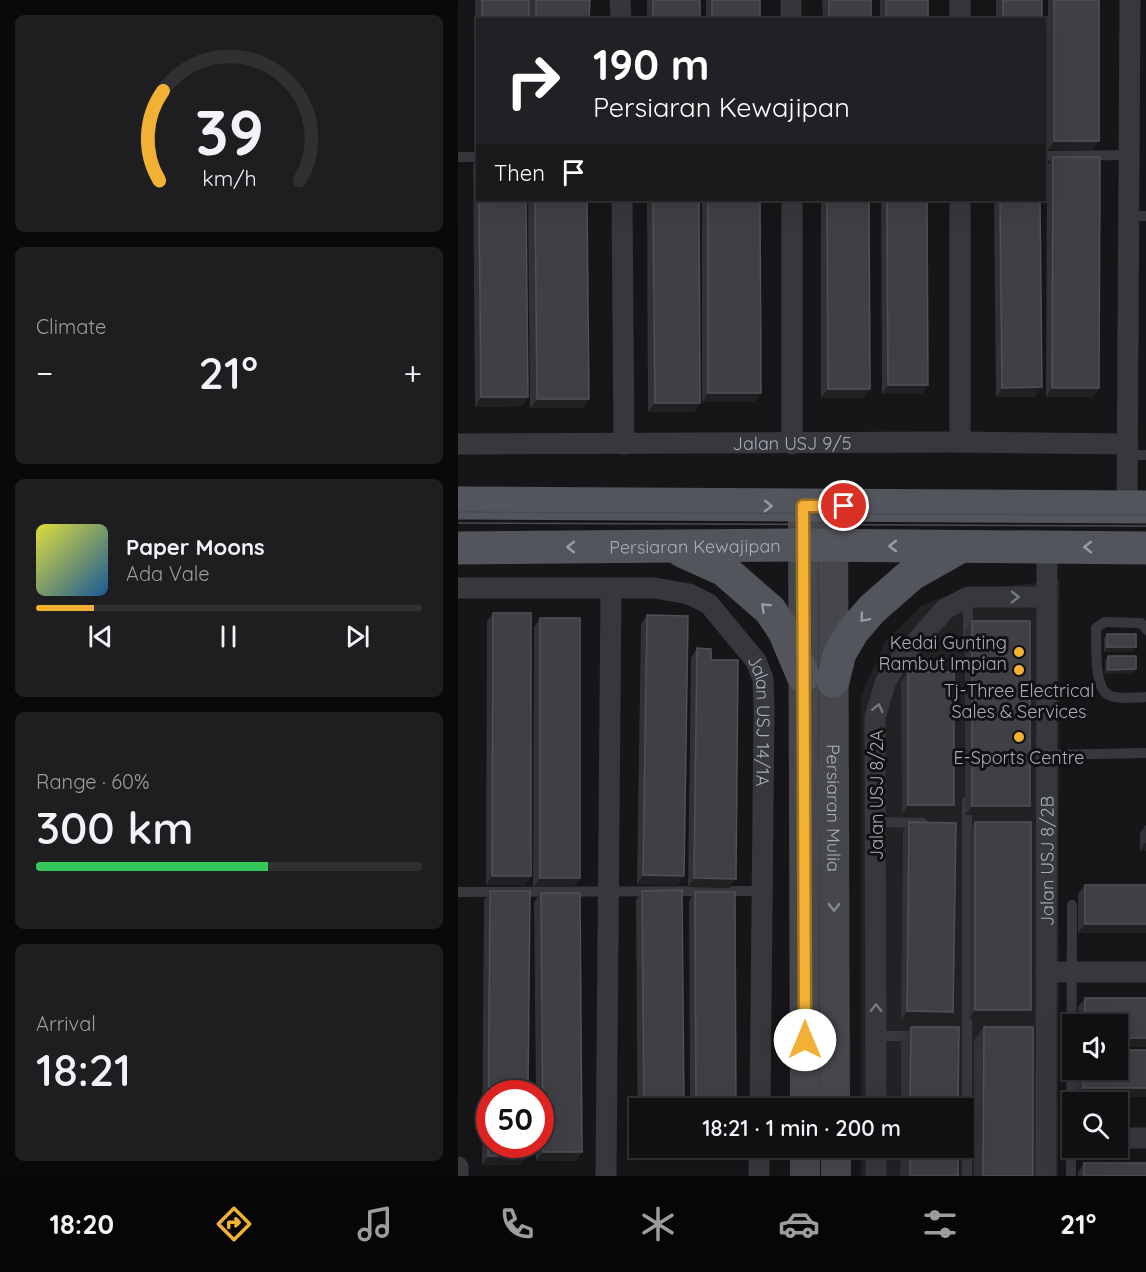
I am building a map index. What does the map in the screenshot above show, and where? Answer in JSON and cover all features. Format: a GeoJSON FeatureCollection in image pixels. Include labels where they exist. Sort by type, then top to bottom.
{"type":"FeatureCollection","features":[{"type":"Feature","properties":{"kind":"main road"},"geometry":{"type":"LineString","coordinates":[[510,503],[614,490],[741,484],[866,484],[973,490],[1090,506]]}},
{"type":"Feature","properties":{"kind":"main road"},"geometry":{"type":"LineString","coordinates":[[458,503],[1137,506]]}},
{"type":"Feature","properties":{"kind":"main road","name":"Persiaran Mulia"},"geometry":{"type":"LineString","coordinates":[[805,1098],[818,678],[818,506]]}},
{"type":"Feature","properties":{"kind":"main road","name":"Persiaran Kewajipan"},"geometry":{"type":"LineString","coordinates":[[458,548],[818,545],[1146,548]]}},
{"type":"Feature","properties":{"kind":"main road"},"geometry":{"type":"LineString","coordinates":[[671,546],[724,570],[770,610],[818,678],[872,609],[912,574],[961,546]]}},
{"type":"Feature","properties":{"kind":"main road","name":"Persiaran Mulia"},"geometry":{"type":"LineString","coordinates":[[818,678],[835,1098]]}},
{"type":"Feature","properties":{"kind":"main road"},"geometry":{"type":"LineString","coordinates":[[805,1158],[805,1176]]}},
{"type":"Feature","properties":{"kind":"main road"},"geometry":{"type":"LineString","coordinates":[[836,1158],[836,1176]]}},
{"type":"Feature","properties":{"kind":"street"},"geometry":{"type":"LineString","coordinates":[[620,0],[621,18]]}},
{"type":"Feature","properties":{"kind":"street"},"geometry":{"type":"LineString","coordinates":[[791,0],[791,18]]}},
{"type":"Feature","properties":{"kind":"street"},"geometry":{"type":"LineString","coordinates":[[960,0],[960,18]]}},
{"type":"Feature","properties":{"kind":"street"},"geometry":{"type":"LineString","coordinates":[[1130,0],[1129,155],[1138,216],[1134,451],[1137,506]]}},
{"type":"Feature","properties":{"kind":"street"},"geometry":{"type":"LineString","coordinates":[[622,201],[624,444]]}},
{"type":"Feature","properties":{"kind":"street"},"geometry":{"type":"LineString","coordinates":[[792,201],[792,444]]}},
{"type":"Feature","properties":{"kind":"street"},"geometry":{"type":"LineString","coordinates":[[960,201],[960,442]]}},
{"type":"Feature","properties":{"kind":"street","name":"Jalan USJ 9/5"},"geometry":{"type":"LineString","coordinates":[[458,444],[960,442],[1134,451]]}},
{"type":"Feature","properties":{"kind":"street","name":"Jalan USJ 8/2B"},"geometry":{"type":"LineString","coordinates":[[1046,1176],[1041,1036],[1046,972],[1041,823],[1047,755],[1047,547]]}},
{"type":"Feature","properties":{"kind":"street","name":"Jalan USJ 14/1A"},"geometry":{"type":"LineString","coordinates":[[458,588],[655,588],[689,594],[709,604],[756,661],[763,679],[764,710],[760,1098]]}},
{"type":"Feature","properties":{"kind":"street"},"geometry":{"type":"LineString","coordinates":[[606,1176],[611,588]]}},
{"type":"Feature","properties":{"kind":"street","name":"Jalan USJ 8/2A"},"geometry":{"type":"LineString","coordinates":[[876,1098],[875,717],[886,681],[896,665],[933,621],[945,609],[968,597],[1047,597]]}},
{"type":"Feature","properties":{"kind":"street"},"geometry":{"type":"LineString","coordinates":[[1046,972],[1146,972]]}},
{"type":"Feature","properties":{"kind":"street"},"geometry":{"type":"LineString","coordinates":[[1128,1138],[1146,1138]]}},
{"type":"Feature","properties":{"kind":"street"},"geometry":{"type":"LineString","coordinates":[[759,1158],[759,1176]]}},
{"type":"Feature","properties":{"kind":"street"},"geometry":{"type":"LineString","coordinates":[[876,1158],[876,1176]]}},
{"type":"Feature","properties":{"kind":"street"},"geometry":{"type":"LineString","coordinates":[[458,1167],[458,1176]]}},
{"type":"Feature","properties":{"kind":"lane"},"geometry":{"type":"LineString","coordinates":[[1046,156],[1129,155]]}},
{"type":"Feature","properties":{"kind":"lane"},"geometry":{"type":"LineString","coordinates":[[458,157],[476,157]]}},
{"type":"Feature","properties":{"kind":"lane"},"geometry":{"type":"LineString","coordinates":[[968,597],[968,656]]}},
{"type":"Feature","properties":{"kind":"lane"},"geometry":{"type":"LineString","coordinates":[[1146,630],[1141,623],[1104,622],[1096,628],[1099,682],[1102,691],[1110,697],[1146,697]]}},
{"type":"Feature","properties":{"kind":"lane"},"geometry":{"type":"LineString","coordinates":[[1047,755],[1146,753]]}},
{"type":"Feature","properties":{"kind":"lane"},"geometry":{"type":"LineString","coordinates":[[967,787],[967,1176]]}},
{"type":"Feature","properties":{"kind":"lane"},"geometry":{"type":"LineString","coordinates":[[876,822],[933,823]]}},
{"type":"Feature","properties":{"kind":"lane"},"geometry":{"type":"LineString","coordinates":[[458,892],[762,891]]}},
{"type":"Feature","properties":{"kind":"lane"},"geometry":{"type":"LineString","coordinates":[[1072,905],[1072,1092]]}},
{"type":"Feature","properties":{"kind":"lane"},"geometry":{"type":"LineString","coordinates":[[876,1036],[933,1036]]}},
{"type":"Feature","properties":{"kind":"lane"},"geometry":{"type":"LineString","coordinates":[[1071,1158],[1071,1176]]}},
{"type":"Feature","properties":{"kind":"shaded area"},"geometry":{"type":"Polygon","coordinates":[[[1060,580],[1058,1176],[861,1176],[861,1158],[974,1158],[974,1098],[861,1098],[861,696],[885,642],[921,606],[956,592],[1060,580]]]}},
{"type":"Feature","properties":{"kind":"building"},"geometry":{"type":"Polygon","coordinates":[[[482,0],[529,0],[529,18],[482,18],[482,0]]]}},
{"type":"Feature","properties":{"kind":"building"},"geometry":{"type":"Polygon","coordinates":[[[536,0],[590,0],[589,18],[536,18],[536,0]]]}},
{"type":"Feature","properties":{"kind":"building"},"geometry":{"type":"Polygon","coordinates":[[[653,0],[700,0],[700,18],[653,18],[653,0]]]}},
{"type":"Feature","properties":{"kind":"building"},"geometry":{"type":"Polygon","coordinates":[[[712,0],[760,0],[760,18],[712,18],[712,0]]]}},
{"type":"Feature","properties":{"kind":"building"},"geometry":{"type":"Polygon","coordinates":[[[829,0],[871,0],[871,18],[829,18],[829,0]]]}},
{"type":"Feature","properties":{"kind":"building"},"geometry":{"type":"Polygon","coordinates":[[[886,0],[928,0],[928,18],[886,18],[886,0]]]}},
{"type":"Feature","properties":{"kind":"building"},"geometry":{"type":"Polygon","coordinates":[[[1003,0],[1042,0],[1042,18],[1003,18],[1003,0]]]}},
{"type":"Feature","properties":{"kind":"building"},"geometry":{"type":"Polygon","coordinates":[[[1054,0],[1099,0],[1099,141],[1054,141],[1054,0]]]}},
{"type":"Feature","properties":{"kind":"building"},"geometry":{"type":"Polygon","coordinates":[[[1053,157],[1100,157],[1099,388],[1052,388],[1053,157]]]}},
{"type":"Feature","properties":{"kind":"building"},"geometry":{"type":"Polygon","coordinates":[[[479,201],[526,201],[528,397],[481,397],[479,201]]]}},
{"type":"Feature","properties":{"kind":"building"},"geometry":{"type":"Polygon","coordinates":[[[535,201],[587,201],[589,399],[537,399],[535,201]]]}},
{"type":"Feature","properties":{"kind":"building"},"geometry":{"type":"Polygon","coordinates":[[[653,201],[699,201],[700,403],[655,403],[653,201]]]}},
{"type":"Feature","properties":{"kind":"building"},"geometry":{"type":"Polygon","coordinates":[[[708,201],[760,201],[761,393],[708,393],[708,201]]]}},
{"type":"Feature","properties":{"kind":"building"},"geometry":{"type":"Polygon","coordinates":[[[827,201],[869,201],[870,389],[828,389],[827,201]]]}},
{"type":"Feature","properties":{"kind":"building"},"geometry":{"type":"Polygon","coordinates":[[[887,201],[927,201],[928,385],[888,385],[887,201]]]}},
{"type":"Feature","properties":{"kind":"building"},"geometry":{"type":"Polygon","coordinates":[[[1000,201],[1040,201],[1042,387],[1002,388],[1000,201]]]}},
{"type":"Feature","properties":{"kind":"building"},"geometry":{"type":"Polygon","coordinates":[[[493,613],[531,613],[531,876],[492,876],[493,613]]]}},
{"type":"Feature","properties":{"kind":"building"},"geometry":{"type":"Polygon","coordinates":[[[647,615],[688,616],[684,876],[643,875],[647,615]]]}},
{"type":"Feature","properties":{"kind":"building"},"geometry":{"type":"Polygon","coordinates":[[[540,618],[580,618],[580,878],[540,878],[540,618]]]}},
{"type":"Feature","properties":{"kind":"building"},"geometry":{"type":"Polygon","coordinates":[[[972,621],[1030,621],[1030,806],[972,806],[972,621]]]}},
{"type":"Feature","properties":{"kind":"building"},"geometry":{"type":"Polygon","coordinates":[[[1107,634],[1136,634],[1136,647],[1107,647],[1107,634]]]}},
{"type":"Feature","properties":{"kind":"building"},"geometry":{"type":"Polygon","coordinates":[[[697,648],[711,649],[711,660],[738,660],[736,879],[694,878],[697,648]]]}},
{"type":"Feature","properties":{"kind":"building"},"geometry":{"type":"Polygon","coordinates":[[[1108,656],[1136,656],[1136,669],[1108,670],[1108,656]]]}},
{"type":"Feature","properties":{"kind":"building"},"geometry":{"type":"Polygon","coordinates":[[[908,672],[954,672],[954,805],[908,805],[908,672]]]}},
{"type":"Feature","properties":{"kind":"building"},"geometry":{"type":"Polygon","coordinates":[[[909,822],[956,823],[953,1012],[907,1011],[909,822]]]}},
{"type":"Feature","properties":{"kind":"building"},"geometry":{"type":"Polygon","coordinates":[[[975,822],[1031,822],[1031,1010],[975,1010],[975,822]]]}},
{"type":"Feature","properties":{"kind":"building"},"geometry":{"type":"Polygon","coordinates":[[[1085,885],[1147,885],[1147,924],[1085,924],[1085,885]]]}},
{"type":"Feature","properties":{"kind":"building"},"geometry":{"type":"Polygon","coordinates":[[[682,890],[684,1098],[644,1098],[642,891],[682,890]]]}},
{"type":"Feature","properties":{"kind":"building"},"geometry":{"type":"Polygon","coordinates":[[[490,891],[530,891],[528,1080],[489,1080],[490,891]]]}},
{"type":"Feature","properties":{"kind":"building"},"geometry":{"type":"Polygon","coordinates":[[[695,892],[735,892],[736,1098],[696,1098],[695,892]]]}},
{"type":"Feature","properties":{"kind":"building"},"geometry":{"type":"Polygon","coordinates":[[[541,893],[580,893],[582,1152],[554,1152],[554,1080],[542,1080],[541,893]]]}},
{"type":"Feature","properties":{"kind":"building"},"geometry":{"type":"Polygon","coordinates":[[[1085,998],[1147,998],[1147,1038],[1128,1038],[1128,1014],[1085,1014],[1085,998]]]}},
{"type":"Feature","properties":{"kind":"building"},"geometry":{"type":"Polygon","coordinates":[[[911,1027],[959,1027],[958,1098],[910,1098],[911,1027]]]}},
{"type":"Feature","properties":{"kind":"building"},"geometry":{"type":"Polygon","coordinates":[[[984,1027],[1033,1027],[1033,1176],[983,1176],[984,1027]]]}},
{"type":"Feature","properties":{"kind":"building"},"geometry":{"type":"Polygon","coordinates":[[[1128,1050],[1147,1050],[1147,1088],[1083,1088],[1083,1080],[1128,1080],[1128,1050]]]}},
{"type":"Feature","properties":{"kind":"building"},"geometry":{"type":"Polygon","coordinates":[[[910,1158],[958,1158],[958,1176],[910,1176],[910,1158]]]}},
{"type":"Feature","properties":{"kind":"building"},"geometry":{"type":"Polygon","coordinates":[[[1084,1163],[1147,1163],[1147,1176],[1084,1176],[1084,1163]]]}},
{"type":"Feature","properties":{"kind":"tram line"},"geometry":{"type":"LineString","coordinates":[[458,512],[1147,515]]}},
{"type":"Feature","properties":{"kind":"tram line"},"geometry":{"type":"LineString","coordinates":[[458,523],[1147,526]]}},
{"type":"Feature","properties":{"kind":"place","name":"Kedai Gunting Rambut Impian"},"geometry":{"type":"Point","coordinates":[1019,652]}},
{"type":"Feature","properties":{"kind":"place","name":"Tj-Three Electrical Sales & Services"},"geometry":{"type":"Point","coordinates":[1019,670]}},
{"type":"Feature","properties":{"kind":"place","name":"E-Sports Centre"},"geometry":{"type":"Point","coordinates":[1019,737]}},
{"type":"Feature","properties":{"kind":"route"},"geometry":{"type":"LineString","coordinates":[[805,1040],[803,506],[844,506]]}}]}
